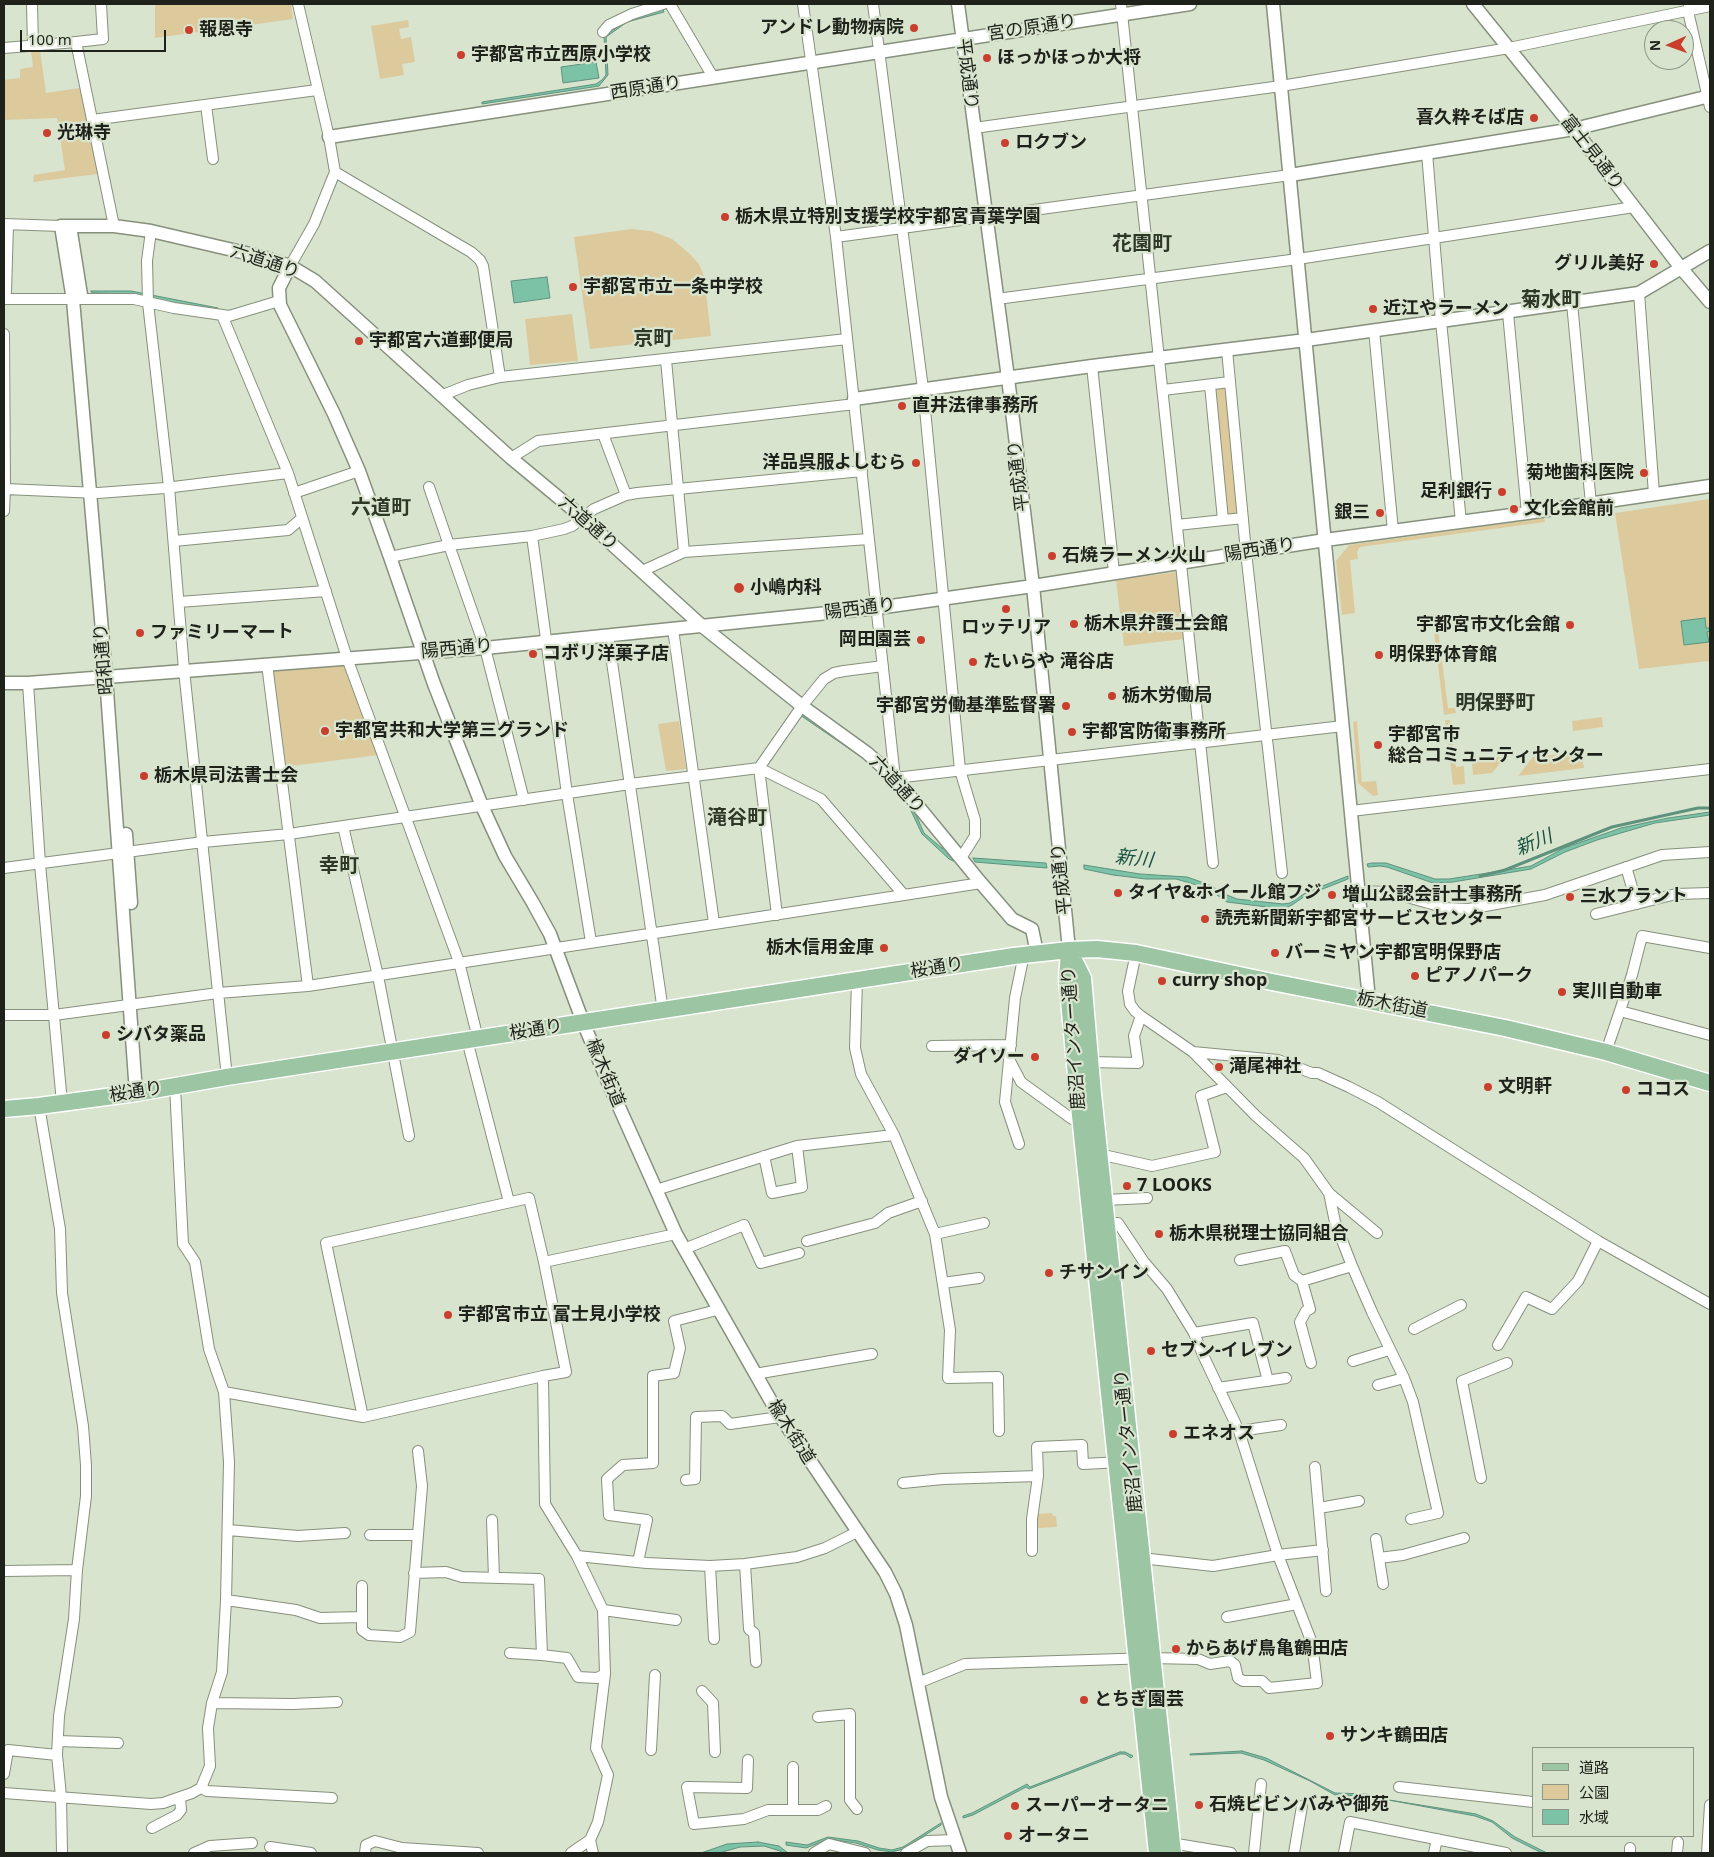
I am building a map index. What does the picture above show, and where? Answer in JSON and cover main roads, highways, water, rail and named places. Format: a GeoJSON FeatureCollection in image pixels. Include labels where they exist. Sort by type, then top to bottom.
{"type":"FeatureCollection","features":[{"type":"Feature","properties":{"kind":"main road","name":"栃木街道"},"geometry":{"type":"LineString","coordinates":[[1069,950],[1110,950],[1136,953],[1505,1028],[1606,1052],[1710,1083]]}},
{"type":"Feature","properties":{"kind":"main road","name":"桜通り"},"geometry":{"type":"LineString","coordinates":[[4,1109],[62,1104],[857,980],[1069,950]]}},
{"type":"Feature","properties":{"kind":"main road","name":"鹿沼インター通り"},"geometry":{"type":"LineString","coordinates":[[1069,950],[1083,978],[1107,1224],[1123,1462],[1141,1558],[1144,1659],[1157,1853]]}},
{"type":"Feature","properties":{"kind":"main road","name":"鹿沼インター通り"},"geometry":{"type":"LineString","coordinates":[[1069,950],[1067,978],[1078,1096],[1123,1462],[1144,1659],[1172,1848]]}},
{"type":"Feature","properties":{"kind":"water"},"geometry":{"type":"Polygon","coordinates":[[[663,9],[664,12],[627,22],[606,37],[608,75],[599,86],[482,104],[482,102],[596,84],[606,75],[604,36],[626,21],[663,9]]]}},
{"type":"Feature","properties":{"kind":"water"},"geometry":{"type":"Polygon","coordinates":[[[596,62],[599,78],[563,83],[561,67],[596,62]]]}},
{"type":"Feature","properties":{"kind":"water"},"geometry":{"type":"Polygon","coordinates":[[[547,277],[550,298],[514,303],[511,281],[547,277]]]}},
{"type":"Feature","properties":{"kind":"water"},"geometry":{"type":"Polygon","coordinates":[[[91,291],[131,291],[218,308],[219,312],[132,294],[92,293],[91,291]]]}},
{"type":"Feature","properties":{"kind":"water"},"geometry":{"type":"Polygon","coordinates":[[[1705,618],[1706,628],[1710,628],[1710,631],[1707,632],[1709,642],[1684,645],[1681,621],[1705,618]]]}},
{"type":"Feature","properties":{"kind":"water"},"geometry":{"type":"Polygon","coordinates":[[[802,713],[876,763],[906,792],[924,833],[943,849],[945,848],[960,864],[949,859],[922,834],[903,794],[876,767],[800,715],[802,713]]]}},
{"type":"Feature","properties":{"kind":"water"},"geometry":{"type":"Polygon","coordinates":[[[1710,812],[1710,815],[1655,823],[1597,840],[1565,852],[1531,869],[1453,882],[1433,883],[1387,867],[1368,867],[1367,864],[1386,863],[1435,879],[1449,879],[1531,866],[1564,848],[1621,828],[1668,818],[1710,812]]]}},
{"type":"Feature","properties":{"kind":"water"},"geometry":{"type":"Polygon","coordinates":[[[973,858],[1046,863],[1047,868],[975,862],[973,858]]]}},
{"type":"Feature","properties":{"kind":"water"},"geometry":{"type":"Polygon","coordinates":[[[1084,865],[1140,874],[1187,877],[1210,885],[1222,893],[1237,899],[1283,904],[1290,903],[1307,892],[1348,876],[1348,879],[1305,896],[1283,909],[1227,902],[1207,888],[1176,879],[1146,879],[1113,875],[1084,869],[1084,865]]]}},
{"type":"Feature","properties":{"kind":"water"},"geometry":{"type":"Polygon","coordinates":[[[1242,1751],[1266,1758],[1335,1793],[1367,1794],[1389,1800],[1476,1814],[1493,1821],[1515,1837],[1547,1853],[1542,1853],[1512,1838],[1492,1822],[1475,1816],[1367,1796],[1335,1795],[1310,1781],[1264,1760],[1241,1753],[1190,1755],[1242,1751]]]}},
{"type":"Feature","properties":{"kind":"water"},"geometry":{"type":"Polygon","coordinates":[[[1120,1752],[1133,1756],[1131,1758],[1125,1754],[1120,1754],[1029,1789],[1026,1787],[973,1815],[963,1818],[963,1816],[1027,1784],[1030,1787],[1120,1752]]]}},
{"type":"Feature","properties":{"kind":"water"},"geometry":{"type":"Polygon","coordinates":[[[941,1823],[941,1825],[903,1849],[892,1852],[856,1843],[828,1839],[806,1848],[786,1845],[786,1842],[807,1845],[828,1837],[858,1841],[892,1850],[903,1847],[941,1823]]]}},
{"type":"Feature","properties":{"kind":"water"},"geometry":{"type":"Polygon","coordinates":[[[758,1842],[779,1846],[788,1853],[764,1846],[740,1847],[719,1853],[701,1853],[727,1844],[758,1842]]]}},
{"type":"Feature","properties":{"kind":"waterway","name":"新川"},"geometry":{"type":"LineString","coordinates":[[1480,876],[1505,870],[1612,827],[1698,808],[1710,808]]}},
{"type":"Feature","properties":{"kind":"place","name":"アンドレ動物病院"},"geometry":{"type":"Point","coordinates":[914,28]}},
{"type":"Feature","properties":{"kind":"place","name":"報恩寺"},"geometry":{"type":"Point","coordinates":[189,30]}},
{"type":"Feature","properties":{"kind":"place","name":"宇都宮市立西原小学校"},"geometry":{"type":"Point","coordinates":[461,55]}},
{"type":"Feature","properties":{"kind":"place","name":"ほっかほっか大将"},"geometry":{"type":"Point","coordinates":[987,58]}},
{"type":"Feature","properties":{"kind":"place","name":"喜久粋そば店"},"geometry":{"type":"Point","coordinates":[1534,118]}},
{"type":"Feature","properties":{"kind":"place","name":"光琳寺"},"geometry":{"type":"Point","coordinates":[47,133]}},
{"type":"Feature","properties":{"kind":"place","name":"ロクブン"},"geometry":{"type":"Point","coordinates":[1005,143]}},
{"type":"Feature","properties":{"kind":"place","name":"栃木県立特別支援学校宇都宮青葉学園"},"geometry":{"type":"Point","coordinates":[725,217]}},
{"type":"Feature","properties":{"kind":"place","name":"グリル美好"},"geometry":{"type":"Point","coordinates":[1654,264]}},
{"type":"Feature","properties":{"kind":"place","name":"宇都宮市立一条中学校"},"geometry":{"type":"Point","coordinates":[573,287]}},
{"type":"Feature","properties":{"kind":"place","name":"近江やラーメン"},"geometry":{"type":"Point","coordinates":[1373,309]}},
{"type":"Feature","properties":{"kind":"place","name":"宇都宮六道郵便局"},"geometry":{"type":"Point","coordinates":[359,341]}},
{"type":"Feature","properties":{"kind":"place","name":"直井法律事務所"},"geometry":{"type":"Point","coordinates":[902,406]}},
{"type":"Feature","properties":{"kind":"place","name":"洋品呉服よしむら"},"geometry":{"type":"Point","coordinates":[916,463]}},
{"type":"Feature","properties":{"kind":"place","name":"菊地歯科医院"},"geometry":{"type":"Point","coordinates":[1644,473]}},
{"type":"Feature","properties":{"kind":"place","name":"足利銀行"},"geometry":{"type":"Point","coordinates":[1502,492]}},
{"type":"Feature","properties":{"kind":"place","name":"文化会館前"},"geometry":{"type":"Point","coordinates":[1514,509]}},
{"type":"Feature","properties":{"kind":"place","name":"銀三"},"geometry":{"type":"Point","coordinates":[1380,513]}},
{"type":"Feature","properties":{"kind":"place","name":"石焼ラーメン火山"},"geometry":{"type":"Point","coordinates":[1052,556]}},
{"type":"Feature","properties":{"kind":"place","name":"小嶋内科"},"geometry":{"type":"Point","coordinates":[739,588]}},
{"type":"Feature","properties":{"kind":"place","name":"ロッテリア"},"geometry":{"type":"Point","coordinates":[1006,609]}},
{"type":"Feature","properties":{"kind":"place","name":"栃木県弁護士会館"},"geometry":{"type":"Point","coordinates":[1074,624]}},
{"type":"Feature","properties":{"kind":"place","name":"宇都宮市文化会館"},"geometry":{"type":"Point","coordinates":[1570,625]}},
{"type":"Feature","properties":{"kind":"place","name":"ファミリーマート"},"geometry":{"type":"Point","coordinates":[140,633]}},
{"type":"Feature","properties":{"kind":"place","name":"岡田園芸"},"geometry":{"type":"Point","coordinates":[921,640]}},
{"type":"Feature","properties":{"kind":"place","name":"コボリ洋菓子店"},"geometry":{"type":"Point","coordinates":[533,654]}},
{"type":"Feature","properties":{"kind":"place","name":"明保野体育館"},"geometry":{"type":"Point","coordinates":[1379,655]}},
{"type":"Feature","properties":{"kind":"place","name":"たいらや 滝谷店"},"geometry":{"type":"Point","coordinates":[973,662]}},
{"type":"Feature","properties":{"kind":"place","name":"栃木労働局"},"geometry":{"type":"Point","coordinates":[1112,696]}},
{"type":"Feature","properties":{"kind":"place","name":"宇都宮労働基準監督署"},"geometry":{"type":"Point","coordinates":[1066,706]}},
{"type":"Feature","properties":{"kind":"place","name":"宇都宮共和大学第三グランド"},"geometry":{"type":"Point","coordinates":[325,731]}},
{"type":"Feature","properties":{"kind":"place","name":"宇都宮防衛事務所"},"geometry":{"type":"Point","coordinates":[1072,732]}},
{"type":"Feature","properties":{"kind":"place","name":"宇都宮市 総合コミュニティセンター"},"geometry":{"type":"Point","coordinates":[1378,745]}},
{"type":"Feature","properties":{"kind":"place","name":"栃木県司法書士会"},"geometry":{"type":"Point","coordinates":[144,776]}},
{"type":"Feature","properties":{"kind":"place","name":"タイヤ&ホイール館フジ"},"geometry":{"type":"Point","coordinates":[1118,893]}},
{"type":"Feature","properties":{"kind":"place","name":"増山公認会計士事務所"},"geometry":{"type":"Point","coordinates":[1332,895]}},
{"type":"Feature","properties":{"kind":"place","name":"三水プラント"},"geometry":{"type":"Point","coordinates":[1570,897]}},
{"type":"Feature","properties":{"kind":"place","name":"読売新聞新宇都宮サービスセンター"},"geometry":{"type":"Point","coordinates":[1205,919]}},
{"type":"Feature","properties":{"kind":"place","name":"栃木信用金庫"},"geometry":{"type":"Point","coordinates":[884,948]}},
{"type":"Feature","properties":{"kind":"place","name":"バーミヤン宇都宮明保野店"},"geometry":{"type":"Point","coordinates":[1275,953]}},
{"type":"Feature","properties":{"kind":"place","name":"ピアノパーク"},"geometry":{"type":"Point","coordinates":[1415,976]}},
{"type":"Feature","properties":{"kind":"place","name":"curry shop"},"geometry":{"type":"Point","coordinates":[1162,981]}},
{"type":"Feature","properties":{"kind":"place","name":"実川自動車"},"geometry":{"type":"Point","coordinates":[1562,992]}},
{"type":"Feature","properties":{"kind":"place","name":"シバタ薬品"},"geometry":{"type":"Point","coordinates":[106,1035]}},
{"type":"Feature","properties":{"kind":"place","name":"ダイソー"},"geometry":{"type":"Point","coordinates":[1035,1057]}},
{"type":"Feature","properties":{"kind":"place","name":"滝尾神社"},"geometry":{"type":"Point","coordinates":[1219,1067]}},
{"type":"Feature","properties":{"kind":"place","name":"文明軒"},"geometry":{"type":"Point","coordinates":[1488,1087]}},
{"type":"Feature","properties":{"kind":"place","name":"ココス"},"geometry":{"type":"Point","coordinates":[1626,1090]}},
{"type":"Feature","properties":{"kind":"place","name":"7 LOOKS"},"geometry":{"type":"Point","coordinates":[1127,1186]}},
{"type":"Feature","properties":{"kind":"place","name":"栃木県税理士協同組合"},"geometry":{"type":"Point","coordinates":[1159,1234]}},
{"type":"Feature","properties":{"kind":"place","name":"チサンイン"},"geometry":{"type":"Point","coordinates":[1049,1273]}},
{"type":"Feature","properties":{"kind":"place","name":"宇都宮市立 富士見小学校"},"geometry":{"type":"Point","coordinates":[448,1315]}},
{"type":"Feature","properties":{"kind":"place","name":"セブン-イレブン"},"geometry":{"type":"Point","coordinates":[1151,1351]}},
{"type":"Feature","properties":{"kind":"place","name":"エネオス"},"geometry":{"type":"Point","coordinates":[1173,1434]}},
{"type":"Feature","properties":{"kind":"place","name":"からあげ鳥亀鶴田店"},"geometry":{"type":"Point","coordinates":[1176,1649]}},
{"type":"Feature","properties":{"kind":"place","name":"とちぎ園芸"},"geometry":{"type":"Point","coordinates":[1084,1700]}},
{"type":"Feature","properties":{"kind":"place","name":"サンキ鶴田店"},"geometry":{"type":"Point","coordinates":[1330,1736]}},
{"type":"Feature","properties":{"kind":"place","name":"石焼ビビンバみや御苑"},"geometry":{"type":"Point","coordinates":[1199,1805]}},
{"type":"Feature","properties":{"kind":"place","name":"スーパーオータニ"},"geometry":{"type":"Point","coordinates":[1015,1806]}},
{"type":"Feature","properties":{"kind":"place","name":"オータニ"},"geometry":{"type":"Point","coordinates":[1008,1836]}},
{"type":"Feature","properties":{"kind":"district","name":"花園町"},"geometry":{"type":"Point","coordinates":[1142,244]}},
{"type":"Feature","properties":{"kind":"district","name":"菊水町"},"geometry":{"type":"Point","coordinates":[1551,300]}},
{"type":"Feature","properties":{"kind":"district","name":"京町"},"geometry":{"type":"Point","coordinates":[653,339]}},
{"type":"Feature","properties":{"kind":"district","name":"六道町"},"geometry":{"type":"Point","coordinates":[381,508]}},
{"type":"Feature","properties":{"kind":"district","name":"明保野町"},"geometry":{"type":"Point","coordinates":[1495,703]}},
{"type":"Feature","properties":{"kind":"district","name":"滝谷町"},"geometry":{"type":"Point","coordinates":[737,818]}},
{"type":"Feature","properties":{"kind":"district","name":"幸町"},"geometry":{"type":"Point","coordinates":[339,866]}}]}
